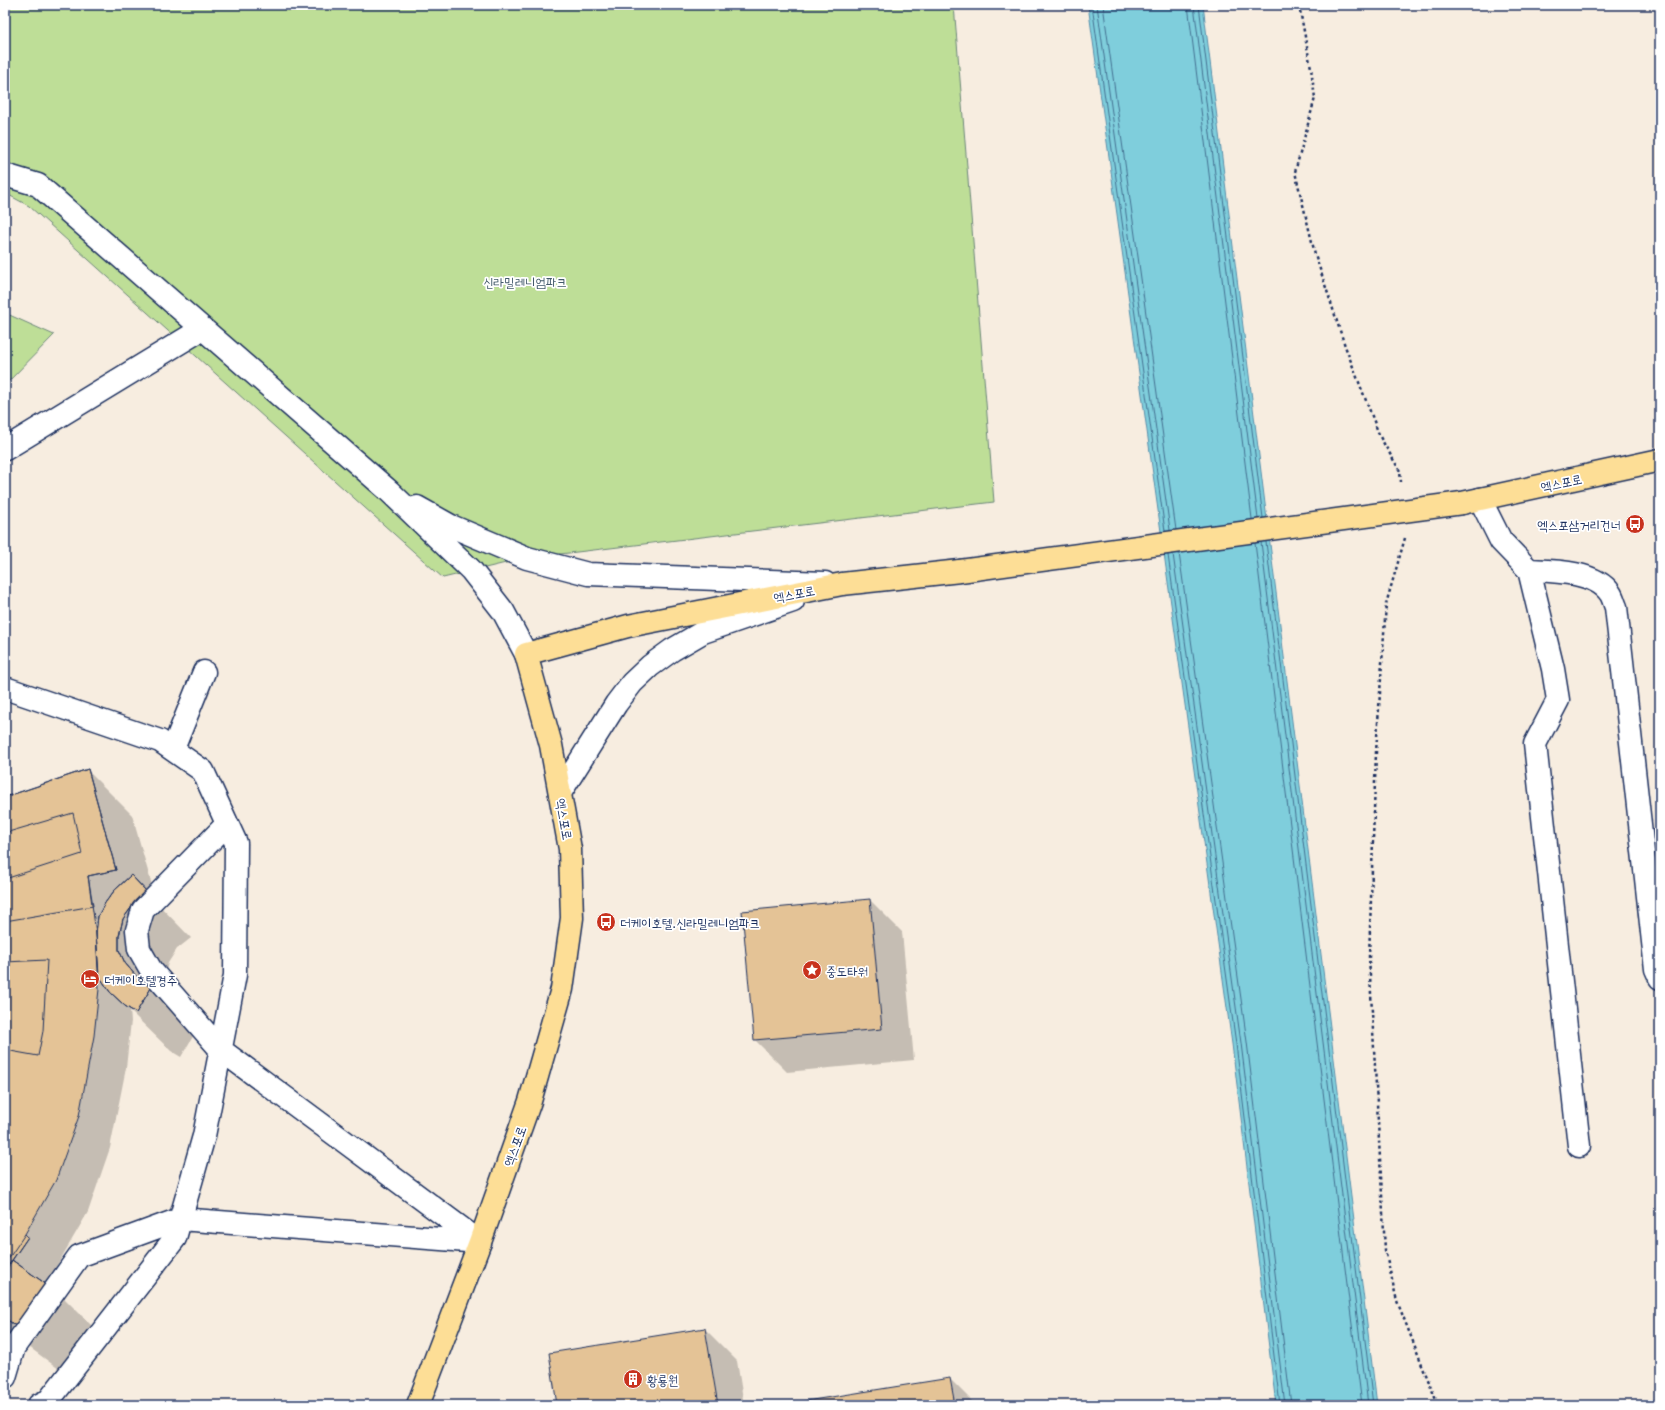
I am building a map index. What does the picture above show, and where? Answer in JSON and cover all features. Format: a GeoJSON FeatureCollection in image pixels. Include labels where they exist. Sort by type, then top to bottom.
{"type":"FeatureCollection","features":[{"type":"Feature","properties":{"kind":"main road","name":"엑스포로"},"geometry":{"type":"LineString","coordinates":[[418,1405],[480,1242],[530,1102],[562,989],[572,918],[570,849],[551,745],[526,654],[628,626],[842,584],[960,571],[1471,501],[1660,460]]}},
{"type":"Feature","properties":{"kind":"street"},"geometry":{"type":"LineString","coordinates":[[5,175],[38,185],[389,491],[471,570],[503,611],[526,654]]}},
{"type":"Feature","properties":{"kind":"street"},"geometry":{"type":"LineString","coordinates":[[5,449],[202,328]]}},
{"type":"Feature","properties":{"kind":"street"},"geometry":{"type":"LineString","coordinates":[[389,491],[451,526],[520,555],[588,574],[842,584]]}},
{"type":"Feature","properties":{"kind":"street"},"geometry":{"type":"LineString","coordinates":[[1471,501],[1501,541],[1529,570],[1553,669],[1558,700],[1535,744],[1579,1146]]}},
{"type":"Feature","properties":{"kind":"street"},"geometry":{"type":"LineString","coordinates":[[1529,570],[1564,572],[1593,579],[1610,592],[1616,607],[1656,969],[1660,978]]}},
{"type":"Feature","properties":{"kind":"street"},"geometry":{"type":"LineString","coordinates":[[560,793],[616,704],[632,683],[672,650],[703,632],[842,584]]}},
{"type":"Feature","properties":{"kind":"street"},"geometry":{"type":"LineString","coordinates":[[173,749],[204,672]]}},
{"type":"Feature","properties":{"kind":"street"},"geometry":{"type":"LineString","coordinates":[[5,688],[160,741],[173,749],[203,771],[236,843],[235,975],[204,1136],[175,1238],[49,1400],[39,1405]]}},
{"type":"Feature","properties":{"kind":"street"},"geometry":{"type":"LineString","coordinates":[[227,824],[143,910],[137,930],[139,949],[151,970],[221,1050],[480,1242]]}},
{"type":"Feature","properties":{"kind":"street"},"geometry":{"type":"LineString","coordinates":[[5,1377],[14,1348],[78,1256],[180,1219],[480,1242]]}},
{"type":"Feature","properties":{"kind":"path"},"geometry":{"type":"LineString","coordinates":[[1299,5],[1315,98],[1295,172],[1315,254],[1345,346],[1380,437],[1400,471],[1402,485]]}},
{"type":"Feature","properties":{"kind":"path"},"geometry":{"type":"LineString","coordinates":[[1406,535],[1386,604],[1376,752],[1369,957],[1385,1250],[1397,1301],[1438,1405]]}},
{"type":"Feature","properties":{"kind":"green space","name":"신라밀레니엄파크"},"geometry":{"type":"Polygon","coordinates":[[[5,5],[954,5],[994,502],[527,558],[443,578],[29,206],[5,193],[5,5]]]}},
{"type":"Feature","properties":{"kind":"green space"},"geometry":{"type":"Polygon","coordinates":[[[5,313],[54,335],[5,385],[5,313]]]}},
{"type":"Feature","properties":{"kind":"water"},"geometry":{"type":"Polygon","coordinates":[[[1088,5],[1203,5],[1377,1405],[1276,1405],[1232,1044],[1088,5]]]}},
{"type":"Feature","properties":{"kind":"building"},"geometry":{"type":"Polygon","coordinates":[[[88,769],[116,870],[88,876],[93,906],[5,921],[5,879],[82,854],[73,813],[5,833],[5,797],[88,769]]]}},
{"type":"Feature","properties":{"kind":"building"},"geometry":{"type":"Polygon","coordinates":[[[88,769],[116,870],[88,876],[96,933],[99,989],[94,1036],[79,1116],[56,1180],[25,1234],[28,1237],[5,1271],[5,797],[88,769]]]}},
{"type":"Feature","properties":{"kind":"building"},"geometry":{"type":"Polygon","coordinates":[[[131,875],[148,893],[133,905],[123,919],[119,936],[119,950],[125,963],[136,976],[151,988],[136,1013],[125,1006],[110,992],[99,976],[96,933],[98,916],[105,903],[114,891],[131,875]]]}},
{"type":"Feature","properties":{"kind":"building"},"geometry":{"type":"Polygon","coordinates":[[[131,875],[148,893],[133,905],[123,919],[119,936],[119,950],[125,963],[136,976],[151,988],[136,1013],[125,1006],[110,992],[99,976],[96,933],[98,916],[105,903],[114,891],[131,875]]]}},
{"type":"Feature","properties":{"kind":"building"},"geometry":{"type":"Polygon","coordinates":[[[870,899],[882,1029],[754,1040],[742,911],[870,899]]]}},
{"type":"Feature","properties":{"kind":"building"},"geometry":{"type":"Polygon","coordinates":[[[47,960],[43,1031],[38,1056],[5,1050],[5,962],[47,960]]]}},
{"type":"Feature","properties":{"kind":"building"},"geometry":{"type":"Polygon","coordinates":[[[25,1234],[28,1237],[12,1260],[63,1296],[33,1339],[5,1318],[5,1264],[25,1234]]]}},
{"type":"Feature","properties":{"kind":"building"},"geometry":{"type":"Polygon","coordinates":[[[12,1260],[63,1296],[33,1339],[5,1318],[5,1271],[12,1260]]]}},
{"type":"Feature","properties":{"kind":"building","name":"황룡원"},"geometry":{"type":"Polygon","coordinates":[[[705,1328],[718,1405],[557,1405],[549,1353],[705,1328]]]}},
{"type":"Feature","properties":{"kind":"building"},"geometry":{"type":"Polygon","coordinates":[[[950,1378],[955,1405],[781,1405],[950,1378]]]}},
{"type":"Feature","properties":{"kind":"place","name":"엑스포삼거리건너"},"geometry":{"type":"Point","coordinates":[1635,524]}},
{"type":"Feature","properties":{"kind":"place","name":"더케이호텔.신라밀레니엄파크"},"geometry":{"type":"Point","coordinates":[606,922]}},
{"type":"Feature","properties":{"kind":"place","name":"중도타워"},"geometry":{"type":"Point","coordinates":[812,970]}},
{"type":"Feature","properties":{"kind":"place","name":"더케이호텔경주"},"geometry":{"type":"Point","coordinates":[90,979]}},
{"type":"Feature","properties":{"kind":"place","name":"황룡원"},"geometry":{"type":"Point","coordinates":[633,1379]}}]}
